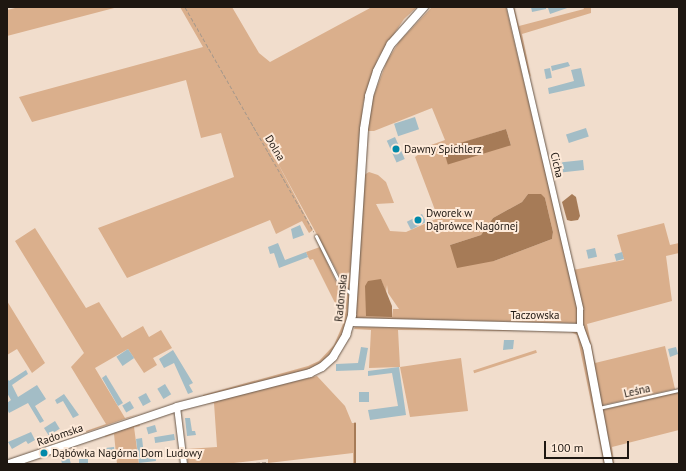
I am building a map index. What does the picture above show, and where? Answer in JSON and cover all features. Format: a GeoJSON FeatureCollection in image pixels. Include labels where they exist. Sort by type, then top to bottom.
{"type":"FeatureCollection","features":[{"type":"Feature","properties":{"kind":"street","name":"Radomska"},"geometry":{"type":"LineString","coordinates":[[9,464],[177,407],[316,370],[336,353],[350,322],[364,129],[369,96],[377,71],[392,44],[424,7]]}},
{"type":"Feature","properties":{"kind":"street","name":"Cicha"},"geometry":{"type":"LineString","coordinates":[[510,7],[580,308],[580,328]]}},
{"type":"Feature","properties":{"kind":"street","name":"Taczowska"},"geometry":{"type":"LineString","coordinates":[[350,322],[580,328]]}},
{"type":"Feature","properties":{"kind":"street"},"geometry":{"type":"LineString","coordinates":[[580,328],[585,340],[609,464]]}},
{"type":"Feature","properties":{"kind":"street"},"geometry":{"type":"LineString","coordinates":[[177,407],[184,464]]}},
{"type":"Feature","properties":{"kind":"lane"},"geometry":{"type":"LineString","coordinates":[[316,236],[341,286],[353,294]]}},
{"type":"Feature","properties":{"kind":"lane","name":"Leśna"},"geometry":{"type":"LineString","coordinates":[[598,409],[679,390]]}},
{"type":"Feature","properties":{"kind":"path","name":"Dolna"},"geometry":{"type":"LineString","coordinates":[[184,7],[316,236]]}},
{"type":"Feature","properties":{"kind":"path"},"geometry":{"type":"LineString","coordinates":[[244,464],[267,462]]}},
{"type":"Feature","properties":{"kind":"shaded area"},"geometry":{"type":"Polygon","coordinates":[[[19,7],[118,7],[7,36],[7,10],[19,7]]]}},
{"type":"Feature","properties":{"kind":"shaded area"},"geometry":{"type":"Polygon","coordinates":[[[180,7],[232,7],[259,53],[270,62],[372,7],[417,7],[404,19],[378,58],[363,103],[349,290],[345,286],[275,158],[313,230],[309,233],[302,221],[276,234],[270,220],[127,278],[98,228],[234,177],[221,133],[201,138],[186,80],[32,122],[19,97],[203,47],[180,7]]]}},
{"type":"Feature","properties":{"kind":"shaded area"},"geometry":{"type":"Polygon","coordinates":[[[432,7],[506,7],[578,309],[577,323],[355,318],[364,175],[369,172],[378,175],[386,182],[394,203],[376,204],[390,231],[406,232],[438,218],[415,157],[431,145],[445,140],[432,108],[374,131],[367,131],[371,103],[387,61],[399,42],[432,7]],[[506,129],[443,149],[511,145],[506,129]],[[528,194],[522,202],[493,218],[481,235],[450,245],[494,261],[552,239],[553,232],[545,198],[528,194]],[[381,279],[392,317],[393,309],[399,309],[388,293],[387,285],[386,293],[381,279]]]}},
{"type":"Feature","properties":{"kind":"shaded area"},"geometry":{"type":"Polygon","coordinates":[[[512,7],[514,7],[519,26],[584,9],[583,7],[591,7],[591,13],[522,34],[531,77],[527,71],[512,7]]]}},
{"type":"Feature","properties":{"kind":"shaded area"},"geometry":{"type":"Polygon","coordinates":[[[506,129],[511,145],[448,165],[443,148],[506,129]]]}},
{"type":"Feature","properties":{"kind":"shaded area"},"geometry":{"type":"Polygon","coordinates":[[[528,194],[541,194],[545,198],[553,232],[552,239],[494,261],[457,268],[450,245],[481,235],[493,218],[522,202],[528,194]]]}},
{"type":"Feature","properties":{"kind":"shaded area"},"geometry":{"type":"Polygon","coordinates":[[[572,194],[576,197],[580,216],[578,220],[571,221],[567,220],[562,202],[572,194]]]}},
{"type":"Feature","properties":{"kind":"shaded area"},"geometry":{"type":"Polygon","coordinates":[[[664,223],[670,245],[679,243],[679,253],[666,256],[672,301],[587,324],[595,363],[665,346],[675,389],[603,405],[599,403],[573,270],[624,260],[617,235],[664,223]]]}},
{"type":"Feature","properties":{"kind":"shaded area"},"geometry":{"type":"Polygon","coordinates":[[[35,228],[86,308],[99,302],[122,338],[143,326],[149,337],[161,330],[172,348],[153,358],[157,365],[144,373],[128,349],[95,368],[125,418],[139,414],[84,433],[83,432],[106,424],[71,367],[84,353],[15,241],[35,228]]]}},
{"type":"Feature","properties":{"kind":"shaded area"},"geometry":{"type":"Polygon","coordinates":[[[320,247],[338,286],[351,297],[348,322],[337,346],[325,361],[310,369],[203,397],[203,395],[308,366],[319,361],[334,345],[343,324],[346,309],[336,305],[313,259],[310,260],[308,257],[306,252],[320,247]]]}},
{"type":"Feature","properties":{"kind":"shaded area"},"geometry":{"type":"Polygon","coordinates":[[[381,279],[392,306],[392,317],[366,316],[365,286],[368,281],[381,279]]]}},
{"type":"Feature","properties":{"kind":"shaded area"},"geometry":{"type":"Polygon","coordinates":[[[7,301],[45,363],[32,373],[17,349],[7,355],[7,301]]]}},
{"type":"Feature","properties":{"kind":"shaded area"},"geometry":{"type":"Polygon","coordinates":[[[355,327],[576,330],[581,335],[607,464],[604,464],[577,335],[569,331],[398,330],[400,367],[369,368],[371,330],[354,329],[355,327]]]}},
{"type":"Feature","properties":{"kind":"shaded area"},"geometry":{"type":"Polygon","coordinates":[[[536,350],[537,353],[474,373],[473,370],[536,350]]]}},
{"type":"Feature","properties":{"kind":"shaded area"},"geometry":{"type":"Polygon","coordinates":[[[461,358],[468,411],[410,417],[400,367],[461,358]]]}},
{"type":"Feature","properties":{"kind":"shaded area"},"geometry":{"type":"Polygon","coordinates":[[[317,376],[345,406],[352,423],[356,423],[356,464],[353,464],[353,453],[268,463],[268,459],[225,464],[188,464],[186,449],[217,447],[214,403],[201,404],[317,376]]]}},
{"type":"Feature","properties":{"kind":"shaded area"},"geometry":{"type":"Polygon","coordinates":[[[679,392],[679,430],[612,447],[614,464],[611,464],[602,410],[679,392]]]}},
{"type":"Feature","properties":{"kind":"shaded area"},"geometry":{"type":"Polygon","coordinates":[[[138,422],[140,426],[134,427],[139,464],[117,464],[114,434],[105,437],[104,434],[123,428],[129,428],[129,425],[138,422]]]}},
{"type":"Feature","properties":{"kind":"building"},"geometry":{"type":"Polygon","coordinates":[[[531,7],[546,7],[546,9],[532,12],[531,7]]]}},
{"type":"Feature","properties":{"kind":"building"},"geometry":{"type":"Polygon","coordinates":[[[552,7],[570,7],[550,14],[548,8],[552,7]]]}},
{"type":"Feature","properties":{"kind":"building"},"geometry":{"type":"Polygon","coordinates":[[[568,62],[570,66],[552,71],[551,66],[568,62]]]}},
{"type":"Feature","properties":{"kind":"building"},"geometry":{"type":"Polygon","coordinates":[[[550,68],[552,78],[546,79],[544,69],[550,68]]]}},
{"type":"Feature","properties":{"kind":"building"},"geometry":{"type":"Polygon","coordinates":[[[581,68],[585,86],[549,94],[548,88],[574,81],[571,70],[581,68]]]}},
{"type":"Feature","properties":{"kind":"building"},"geometry":{"type":"Polygon","coordinates":[[[415,117],[419,129],[398,136],[394,124],[415,117]]]}},
{"type":"Feature","properties":{"kind":"building"},"geometry":{"type":"Polygon","coordinates":[[[586,128],[589,137],[569,143],[566,134],[586,128]]]}},
{"type":"Feature","properties":{"kind":"building","name":"Dawny Spichlerz"},"geometry":{"type":"Polygon","coordinates":[[[395,137],[405,159],[397,163],[387,141],[395,137]]]}},
{"type":"Feature","properties":{"kind":"building"},"geometry":{"type":"Polygon","coordinates":[[[583,160],[584,170],[563,172],[562,162],[583,160]]]}},
{"type":"Feature","properties":{"kind":"building","name":"Dworek w Dąbrówce Nagórnej"},"geometry":{"type":"Polygon","coordinates":[[[422,214],[426,222],[411,230],[407,222],[422,214]]]}},
{"type":"Feature","properties":{"kind":"building"},"geometry":{"type":"Polygon","coordinates":[[[300,225],[304,235],[293,239],[291,229],[300,225]]]}},
{"type":"Feature","properties":{"kind":"building"},"geometry":{"type":"Polygon","coordinates":[[[278,243],[285,260],[306,252],[308,257],[279,268],[274,253],[270,254],[268,247],[278,243]]]}},
{"type":"Feature","properties":{"kind":"building"},"geometry":{"type":"Polygon","coordinates":[[[595,248],[597,257],[588,259],[586,250],[595,248]]]}},
{"type":"Feature","properties":{"kind":"building"},"geometry":{"type":"Polygon","coordinates":[[[622,252],[624,259],[616,261],[614,254],[622,252]]]}},
{"type":"Feature","properties":{"kind":"building"},"geometry":{"type":"Polygon","coordinates":[[[504,340],[514,340],[513,349],[503,350],[504,340]]]}},
{"type":"Feature","properties":{"kind":"building"},"geometry":{"type":"Polygon","coordinates":[[[361,347],[368,348],[364,370],[336,371],[336,364],[358,363],[361,347]]]}},
{"type":"Feature","properties":{"kind":"building"},"geometry":{"type":"Polygon","coordinates":[[[676,347],[678,354],[670,357],[668,349],[676,347]]]}},
{"type":"Feature","properties":{"kind":"building"},"geometry":{"type":"Polygon","coordinates":[[[128,349],[134,358],[123,366],[116,357],[128,349]]]}},
{"type":"Feature","properties":{"kind":"building"},"geometry":{"type":"Polygon","coordinates":[[[173,350],[193,383],[189,385],[193,392],[188,394],[174,363],[164,368],[159,359],[173,350]]]}},
{"type":"Feature","properties":{"kind":"building"},"geometry":{"type":"Polygon","coordinates":[[[399,367],[406,415],[370,420],[368,410],[398,406],[392,373],[368,376],[368,371],[399,367]]]}},
{"type":"Feature","properties":{"kind":"building"},"geometry":{"type":"Polygon","coordinates":[[[26,370],[28,374],[12,385],[18,397],[37,385],[46,399],[35,406],[44,421],[40,423],[28,403],[9,413],[7,409],[7,403],[11,400],[7,393],[7,378],[9,381],[26,370]]]}},
{"type":"Feature","properties":{"kind":"building"},"geometry":{"type":"Polygon","coordinates":[[[106,375],[123,403],[118,406],[102,378],[106,375]]]}},
{"type":"Feature","properties":{"kind":"building"},"geometry":{"type":"Polygon","coordinates":[[[165,384],[171,394],[163,399],[157,389],[165,384]]]}},
{"type":"Feature","properties":{"kind":"building"},"geometry":{"type":"Polygon","coordinates":[[[359,392],[369,392],[369,402],[359,402],[359,392]]]}},
{"type":"Feature","properties":{"kind":"building"},"geometry":{"type":"Polygon","coordinates":[[[146,393],[151,402],[143,406],[138,397],[146,393]]]}},
{"type":"Feature","properties":{"kind":"building"},"geometry":{"type":"Polygon","coordinates":[[[64,394],[79,415],[73,418],[63,401],[57,404],[55,400],[64,394]]]}},
{"type":"Feature","properties":{"kind":"building"},"geometry":{"type":"Polygon","coordinates":[[[130,401],[134,408],[126,412],[122,406],[130,401]]]}},
{"type":"Feature","properties":{"kind":"building"},"geometry":{"type":"Polygon","coordinates":[[[185,418],[190,418],[192,431],[195,431],[196,435],[187,436],[185,418]]]}},
{"type":"Feature","properties":{"kind":"building"},"geometry":{"type":"Polygon","coordinates":[[[55,421],[60,429],[49,436],[44,428],[55,421]]]}},
{"type":"Feature","properties":{"kind":"building"},"geometry":{"type":"Polygon","coordinates":[[[155,425],[157,432],[148,434],[146,427],[155,425]]]}},
{"type":"Feature","properties":{"kind":"building"},"geometry":{"type":"Polygon","coordinates":[[[31,432],[35,440],[28,444],[26,441],[12,449],[8,442],[31,432]]]}},
{"type":"Feature","properties":{"kind":"building"},"geometry":{"type":"Polygon","coordinates":[[[174,434],[175,440],[155,443],[154,437],[174,434]]]}},
{"type":"Feature","properties":{"kind":"building"},"geometry":{"type":"Polygon","coordinates":[[[142,438],[144,455],[155,454],[156,461],[139,463],[136,439],[142,438]]]}},
{"type":"Feature","properties":{"kind":"building"},"geometry":{"type":"Polygon","coordinates":[[[114,447],[115,456],[106,457],[105,448],[114,447]]]}},
{"type":"Feature","properties":{"kind":"building"},"geometry":{"type":"Polygon","coordinates":[[[79,452],[88,452],[88,463],[79,463],[79,452]]]}},
{"type":"Feature","properties":{"kind":"building"},"geometry":{"type":"Polygon","coordinates":[[[69,457],[71,464],[62,464],[61,459],[69,457]]]}},
{"type":"Feature","properties":{"kind":"waterway"},"geometry":{"type":"LineString","coordinates":[[355,424],[355,464]]}},
{"type":"Feature","properties":{"kind":"place","name":"Dawny Spichlerz"},"geometry":{"type":"Point","coordinates":[396,149]}},
{"type":"Feature","properties":{"kind":"place","name":"Dworek w Dąbrówce Nagórnej"},"geometry":{"type":"Point","coordinates":[418,220]}},
{"type":"Feature","properties":{"kind":"place","name":"Dąbówka Nagórna Dom Ludowy"},"geometry":{"type":"Point","coordinates":[44,453]}}]}
